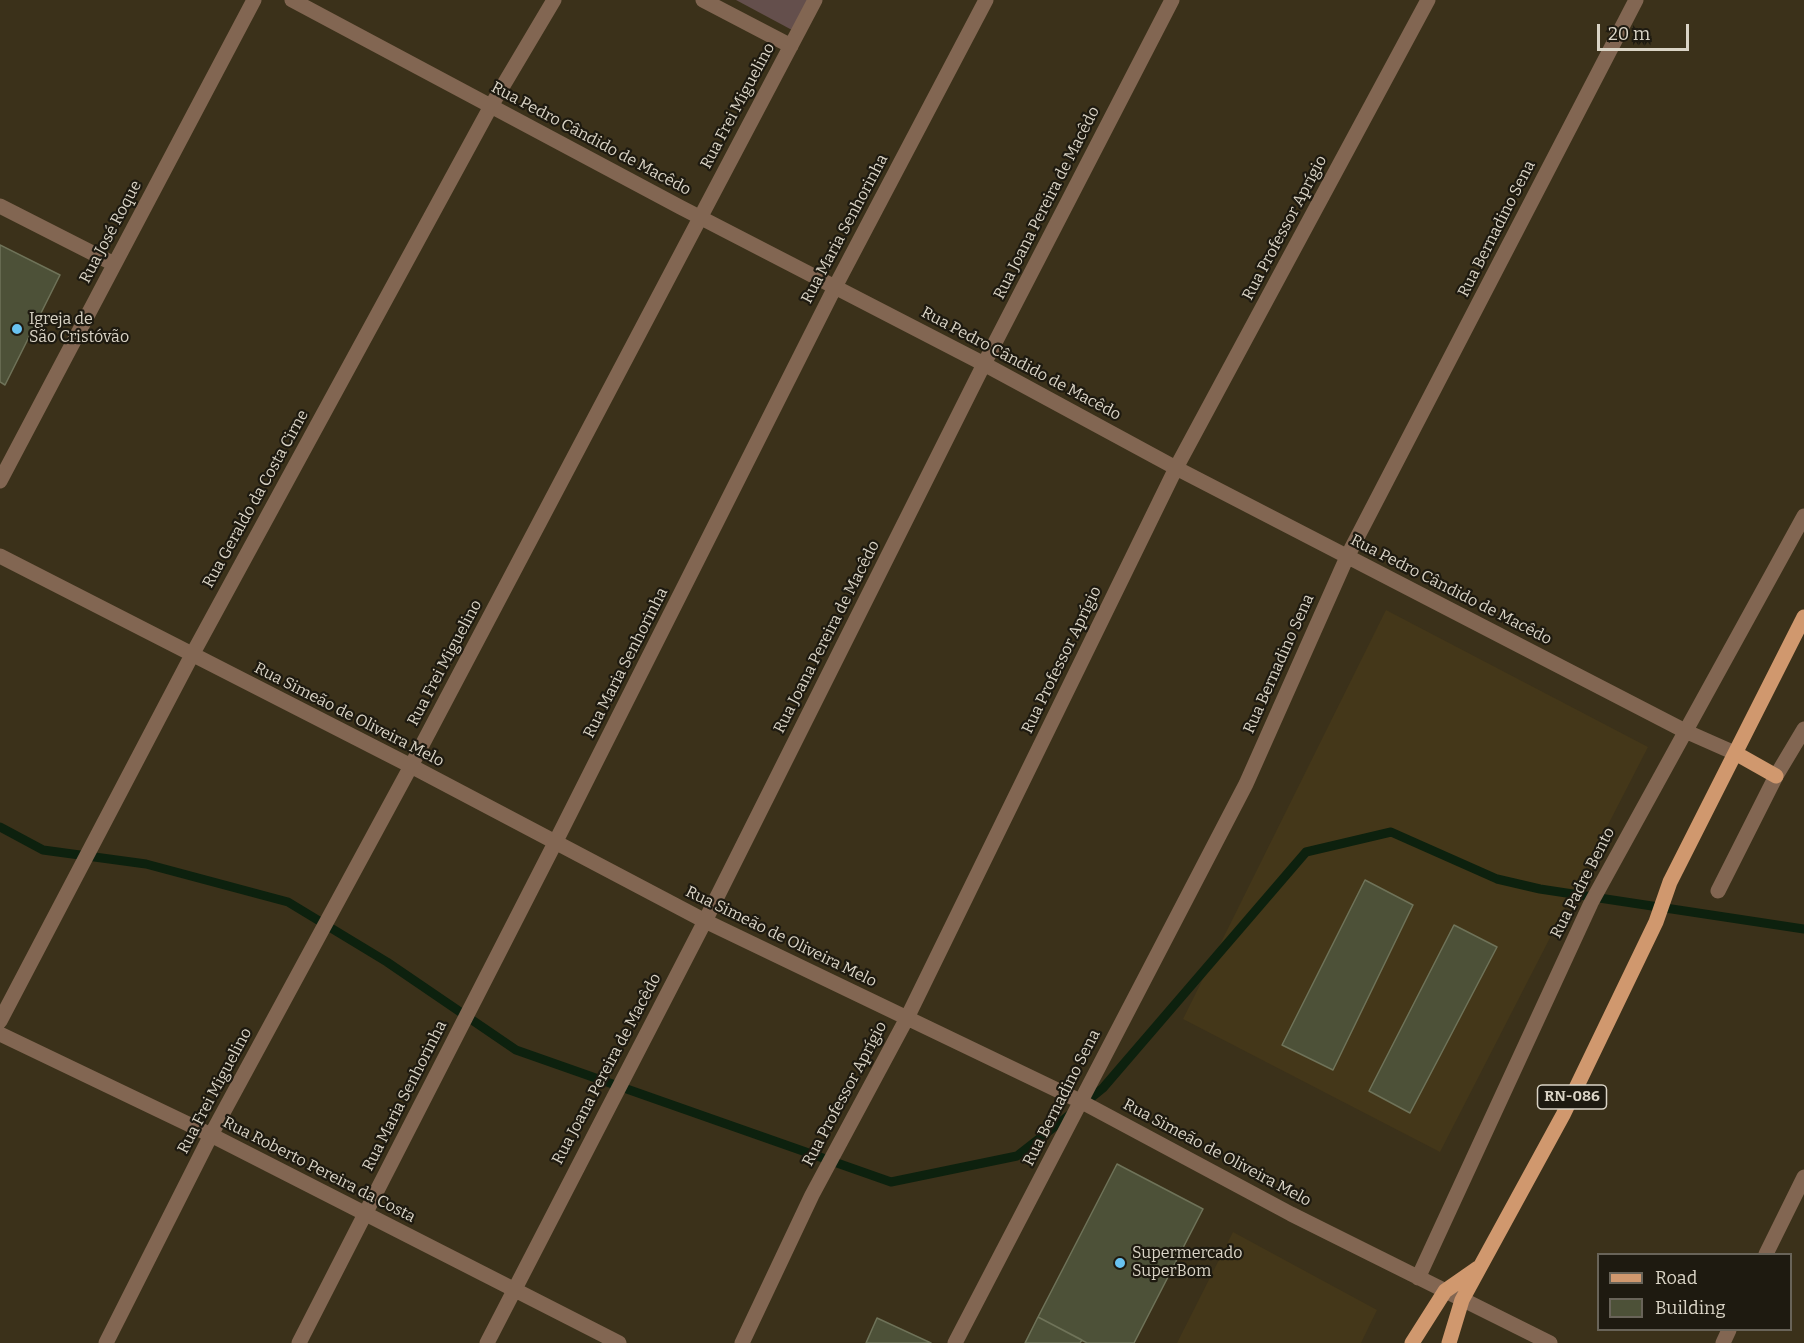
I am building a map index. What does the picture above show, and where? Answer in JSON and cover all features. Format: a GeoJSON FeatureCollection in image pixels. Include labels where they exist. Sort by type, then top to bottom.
{"type":"FeatureCollection","features":[{"type":"Feature","properties":{"kind":"main road","name":"RN-086"},"geometry":{"type":"LineString","coordinates":[[1449,1343],[1462,1300],[1563,1115],[1656,922],[1670,882],[1737,754],[1804,617]]}},
{"type":"Feature","properties":{"kind":"main road"},"geometry":{"type":"LineString","coordinates":[[1737,754],[1776,776]]}},
{"type":"Feature","properties":{"kind":"main road","name":"RN-086"},"geometry":{"type":"LineString","coordinates":[[1412,1343],[1445,1291],[1480,1267]]}},
{"type":"Feature","properties":{"kind":"street","name":"Rua José Roque"},"geometry":{"type":"LineString","coordinates":[[0,481],[254,0]]}},
{"type":"Feature","properties":{"kind":"street","name":"Rua Pedro Cândido de Macêdo"},"geometry":{"type":"LineString","coordinates":[[292,0],[700,217],[984,364],[1176,468],[1685,731],[1737,754]]}},
{"type":"Feature","properties":{"kind":"street","name":"Rua Geraldo da Costa Cirne"},"geometry":{"type":"LineString","coordinates":[[0,1021],[192,655],[491,106],[554,0]]}},
{"type":"Feature","properties":{"kind":"street"},"geometry":{"type":"LineString","coordinates":[[703,0],[790,46]]}},
{"type":"Feature","properties":{"kind":"street","name":"Rua Frei Miguelino"},"geometry":{"type":"LineString","coordinates":[[106,1343],[211,1135],[411,766],[815,0]]}},
{"type":"Feature","properties":{"kind":"street","name":"Rua Maria Senhorinha"},"geometry":{"type":"LineString","coordinates":[[299,1343],[556,841],[835,287],[986,0]]}},
{"type":"Feature","properties":{"kind":"street","name":"Rua Joana Pereira de Macêdo"},"geometry":{"type":"LineString","coordinates":[[487,1343],[513,1288],[705,921],[984,364],[1172,0]]}},
{"type":"Feature","properties":{"kind":"street","name":"Rua Professor Aprígio"},"geometry":{"type":"LineString","coordinates":[[742,1343],[812,1195],[907,1018],[1176,468],[1428,0]]}},
{"type":"Feature","properties":{"kind":"street","name":"Rua Bernadino Sena"},"geometry":{"type":"LineString","coordinates":[[955,1343],[1246,784],[1347,557],[1636,0]]}},
{"type":"Feature","properties":{"kind":"street"},"geometry":{"type":"LineString","coordinates":[[0,206],[114,264]]}},
{"type":"Feature","properties":{"kind":"street","name":"Rua Padre Bento"},"geometry":{"type":"LineString","coordinates":[[1418,1278],[1591,903],[1804,516]]}},
{"type":"Feature","properties":{"kind":"street","name":"Rua Simeão de Oliveira Melo"},"geometry":{"type":"LineString","coordinates":[[0,556],[556,841],[705,921],[1080,1101],[1418,1278],[1550,1343]]}},
{"type":"Feature","properties":{"kind":"street"},"geometry":{"type":"LineString","coordinates":[[1718,891],[1776,776],[1804,729]]}},
{"type":"Feature","properties":{"kind":"street","name":"Rua Roberto Pereira da Costa"},"geometry":{"type":"LineString","coordinates":[[0,1034],[211,1135],[619,1343]]}},
{"type":"Feature","properties":{"kind":"street"},"geometry":{"type":"LineString","coordinates":[[1766,1253],[1804,1177]]}},
{"type":"Feature","properties":{"kind":"shaded area"},"geometry":{"type":"Polygon","coordinates":[[[736,0],[808,0],[792,30],[736,0]]]}},
{"type":"Feature","properties":{"kind":"shaded area"},"geometry":{"type":"Polygon","coordinates":[[[1386,610],[1648,747],[1440,1152],[1183,1019],[1386,610]]]}},
{"type":"Feature","properties":{"kind":"shaded area"},"geometry":{"type":"Polygon","coordinates":[[[1233,1232],[1377,1310],[1361,1343],[1177,1343],[1233,1232]]]}},
{"type":"Feature","properties":{"kind":"building","name":"Igreja de São Cristóvão"},"geometry":{"type":"Polygon","coordinates":[[[0,245],[60,275],[5,385],[0,382],[0,245]]]}},
{"type":"Feature","properties":{"kind":"building"},"geometry":{"type":"Polygon","coordinates":[[[1365,880],[1413,905],[1333,1070],[1282,1045],[1365,880]]]}},
{"type":"Feature","properties":{"kind":"building"},"geometry":{"type":"Polygon","coordinates":[[[1454,925],[1497,947],[1410,1113],[1369,1091],[1454,925]]]}},
{"type":"Feature","properties":{"kind":"building","name":"Supermercado SuperBom"},"geometry":{"type":"Polygon","coordinates":[[[1117,1164],[1203,1209],[1134,1343],[1087,1343],[1038,1317],[1117,1164]]]}},
{"type":"Feature","properties":{"kind":"building"},"geometry":{"type":"Polygon","coordinates":[[[1038,1317],[1082,1340],[1080,1343],[1025,1343],[1038,1317]]]}},
{"type":"Feature","properties":{"kind":"building"},"geometry":{"type":"Polygon","coordinates":[[[877,1318],[931,1343],[866,1343],[877,1318]]]}},
{"type":"Feature","properties":{"kind":"waterway"},"geometry":{"type":"LineString","coordinates":[[0,827],[43,850],[146,864],[288,902],[387,962],[516,1050],[891,1182],[1017,1156],[1072,1113]]}},
{"type":"Feature","properties":{"kind":"waterway"},"geometry":{"type":"LineString","coordinates":[[1082,1105],[1103,1088],[1306,852],[1391,832],[1497,879],[1540,889],[1804,929]]}},
{"type":"Feature","properties":{"kind":"place","name":"Igreja de São Cristóvão"},"geometry":{"type":"Point","coordinates":[17,329]}},
{"type":"Feature","properties":{"kind":"place","name":"Supermercado SuperBom"},"geometry":{"type":"Point","coordinates":[1120,1263]}}]}
